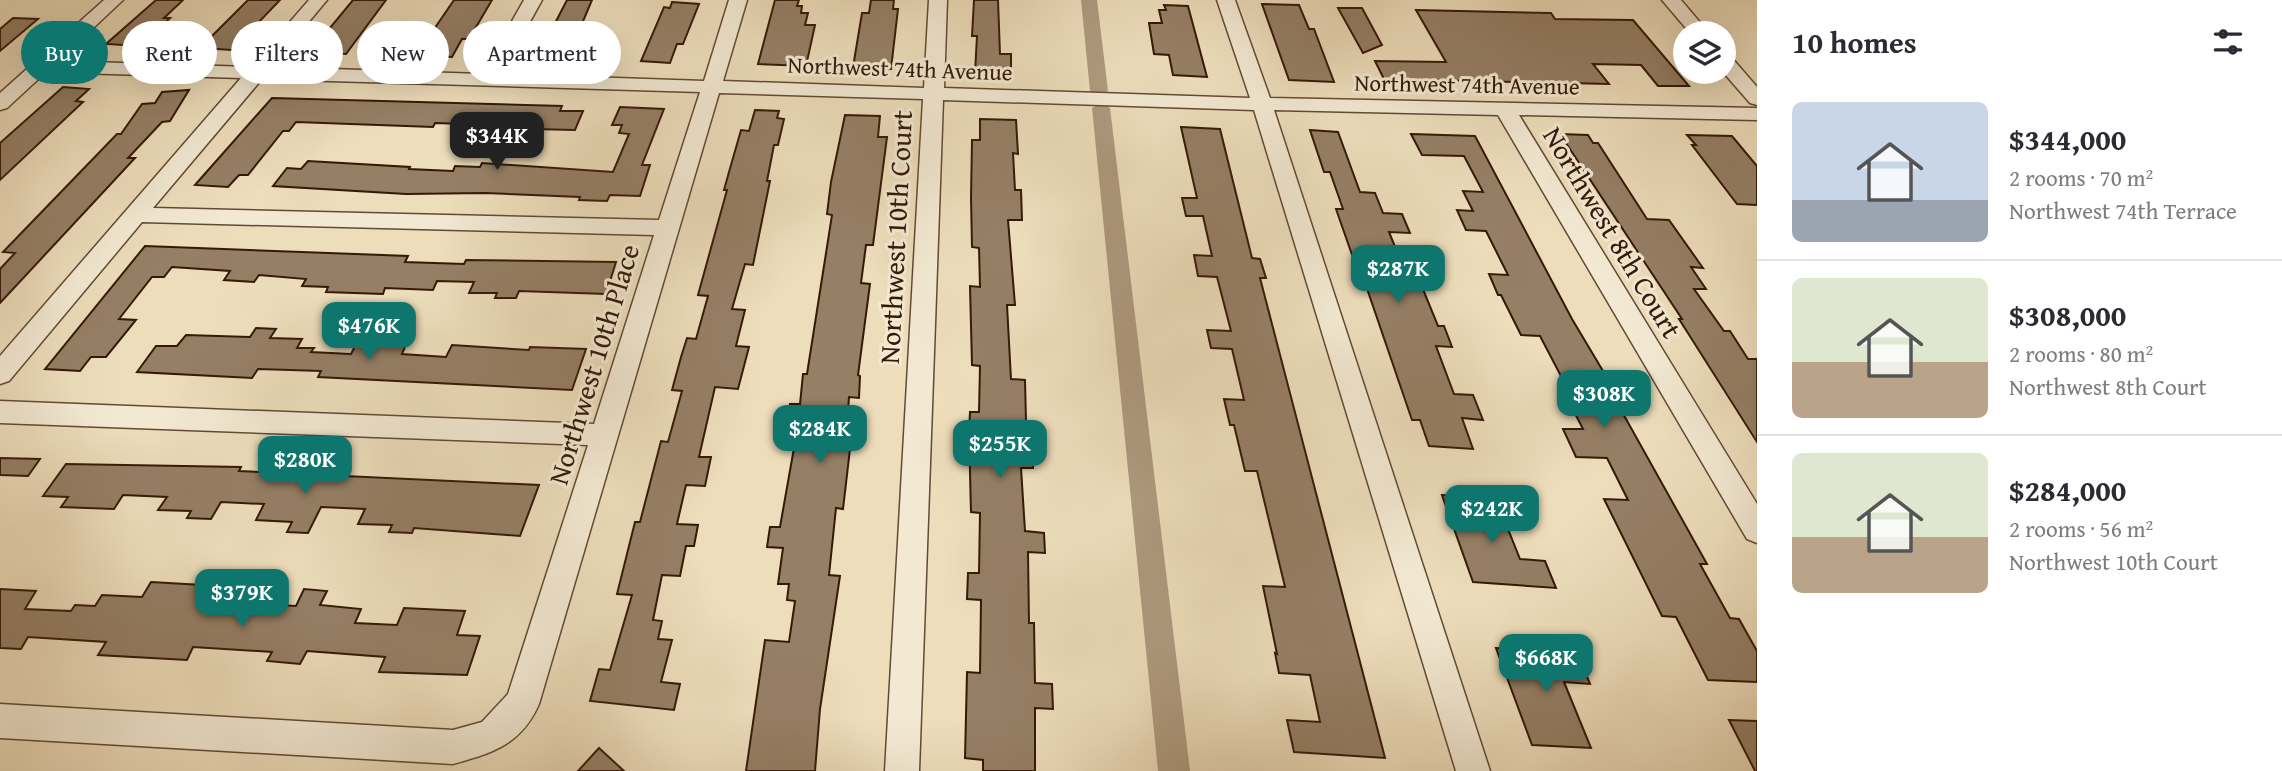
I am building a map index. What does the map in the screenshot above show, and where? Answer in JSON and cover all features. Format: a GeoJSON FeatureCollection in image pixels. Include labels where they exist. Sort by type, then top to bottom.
{"type":"FeatureCollection","features":[{"type":"Feature","properties":{"kind":"street"},"geometry":{"type":"LineString","coordinates":[[91,21],[114,0]]}},
{"type":"Feature","properties":{"kind":"street"},"geometry":{"type":"LineString","coordinates":[[300,21],[318,0]]}},
{"type":"Feature","properties":{"kind":"street"},"geometry":{"type":"LineString","coordinates":[[521,21],[533,0]]}},
{"type":"Feature","properties":{"kind":"street","name":"Northwest 10th Place"},"geometry":{"type":"LineString","coordinates":[[0,721],[453,747],[492,736],[522,704],[738,0]]}},
{"type":"Feature","properties":{"kind":"street","name":"Northwest 10th Court"},"geometry":{"type":"LineString","coordinates":[[901,771],[938,0]]}},
{"type":"Feature","properties":{"kind":"street"},"geometry":{"type":"LineString","coordinates":[[1226,0],[1262,104],[1473,771]]}},
{"type":"Feature","properties":{"kind":"street"},"geometry":{"type":"LineString","coordinates":[[1671,0],[1689,21]]}},
{"type":"Feature","properties":{"kind":"street","name":"Northwest 74th Avenue"},"geometry":{"type":"LineString","coordinates":[[108,68],[231,71]]}},
{"type":"Feature","properties":{"kind":"street","name":"Northwest 74th Avenue"},"geometry":{"type":"LineString","coordinates":[[343,75],[463,79]]}},
{"type":"Feature","properties":{"kind":"street"},"geometry":{"type":"LineString","coordinates":[[1736,75],[1757,99]]}},
{"type":"Feature","properties":{"kind":"street"},"geometry":{"type":"LineString","coordinates":[[0,104],[22,84]]}},
{"type":"Feature","properties":{"kind":"street"},"geometry":{"type":"LineString","coordinates":[[0,374],[245,84]]}},
{"type":"Feature","properties":{"kind":"street","name":"Northwest 74th Avenue"},"geometry":{"type":"LineString","coordinates":[[621,84],[1262,104],[1757,114]]}},
{"type":"Feature","properties":{"kind":"street","name":"Northwest 8th Court"},"geometry":{"type":"LineString","coordinates":[[1505,109],[1757,530]]}},
{"type":"Feature","properties":{"kind":"street"},"geometry":{"type":"LineString","coordinates":[[134,215],[668,228]]}},
{"type":"Feature","properties":{"kind":"street"},"geometry":{"type":"LineString","coordinates":[[0,412],[604,435]]}},
{"type":"Feature","properties":{"kind":"building"},"geometry":{"type":"Polygon","coordinates":[[[156,0],[183,0],[164,18],[170,18],[167,21],[132,21],[156,0]]]}},
{"type":"Feature","properties":{"kind":"building"},"geometry":{"type":"Polygon","coordinates":[[[248,0],[280,0],[260,21],[231,21],[231,50],[217,49],[217,31],[248,0]]]}},
{"type":"Feature","properties":{"kind":"building"},"geometry":{"type":"Polygon","coordinates":[[[353,0],[386,0],[370,21],[357,21],[357,39],[346,54],[343,54],[343,21],[336,21],[353,0]]]}},
{"type":"Feature","properties":{"kind":"building"},"geometry":{"type":"Polygon","coordinates":[[[454,0],[492,0],[480,21],[463,21],[463,39],[452,57],[449,57],[449,21],[440,21],[454,0]]]}},
{"type":"Feature","properties":{"kind":"building"},"geometry":{"type":"Polygon","coordinates":[[[567,0],[592,0],[583,21],[556,21],[567,0]]]}},
{"type":"Feature","properties":{"kind":"building"},"geometry":{"type":"Polygon","coordinates":[[[775,0],[799,0],[797,6],[802,6],[801,13],[808,13],[805,25],[815,25],[806,66],[758,64],[775,0]]]}},
{"type":"Feature","properties":{"kind":"building"},"geometry":{"type":"Polygon","coordinates":[[[871,0],[894,0],[893,9],[898,9],[891,69],[853,67],[862,13],[869,13],[871,0]]]}},
{"type":"Feature","properties":{"kind":"building"},"geometry":{"type":"Polygon","coordinates":[[[974,0],[998,0],[1000,54],[1011,54],[1011,75],[975,73],[977,36],[972,36],[974,0]]]}},
{"type":"Feature","properties":{"kind":"building"},"geometry":{"type":"Polygon","coordinates":[[[672,2],[699,4],[683,44],[677,44],[670,63],[641,61],[664,7],[670,8],[672,2]]]}},
{"type":"Feature","properties":{"kind":"building"},"geometry":{"type":"Polygon","coordinates":[[[1262,4],[1299,5],[1309,29],[1314,29],[1334,82],[1289,80],[1262,4]]]}},
{"type":"Feature","properties":{"kind":"building"},"geometry":{"type":"Polygon","coordinates":[[[1164,5],[1188,6],[1207,77],[1173,75],[1169,55],[1154,54],[1149,23],[1162,23],[1159,10],[1166,10],[1164,5]]]}},
{"type":"Feature","properties":{"kind":"building"},"geometry":{"type":"Polygon","coordinates":[[[1338,8],[1362,8],[1382,45],[1363,53],[1338,8]]]}},
{"type":"Feature","properties":{"kind":"building"},"geometry":{"type":"Polygon","coordinates":[[[1416,10],[1551,13],[1555,19],[1633,20],[1673,67],[1673,84],[1689,86],[1658,86],[1641,65],[1593,64],[1609,84],[1384,79],[1375,61],[1446,62],[1416,10]]]}},
{"type":"Feature","properties":{"kind":"building"},"geometry":{"type":"Polygon","coordinates":[[[13,18],[38,19],[21,21],[21,33],[0,51],[0,29],[13,18]]]}},
{"type":"Feature","properties":{"kind":"building"},"geometry":{"type":"Polygon","coordinates":[[[122,30],[122,45],[108,42],[122,30]]]}},
{"type":"Feature","properties":{"kind":"building"},"geometry":{"type":"Polygon","coordinates":[[[63,87],[89,89],[76,101],[83,102],[0,180],[0,143],[63,87]]]}},
{"type":"Feature","properties":{"kind":"building"},"geometry":{"type":"Polygon","coordinates":[[[189,90],[170,121],[162,122],[128,158],[135,158],[0,303],[0,269],[15,253],[3,252],[117,134],[121,134],[142,104],[155,103],[162,92],[189,90]]]}},
{"type":"Feature","properties":{"kind":"building"},"geometry":{"type":"Polygon","coordinates":[[[272,98],[562,106],[560,111],[583,111],[575,130],[532,129],[535,123],[435,123],[433,127],[296,122],[289,131],[283,131],[248,175],[239,175],[228,187],[195,185],[272,98]]]}},
{"type":"Feature","properties":{"kind":"building"},"geometry":{"type":"Polygon","coordinates":[[[620,107],[664,109],[642,165],[650,165],[640,196],[610,195],[607,201],[579,200],[580,197],[485,193],[406,194],[273,186],[287,168],[301,169],[308,161],[453,171],[455,166],[480,167],[482,163],[613,172],[629,134],[619,133],[622,125],[612,125],[620,107]]]}},
{"type":"Feature","properties":{"kind":"building"},"geometry":{"type":"Polygon","coordinates":[[[755,110],[779,111],[777,118],[784,119],[778,145],[774,145],[767,181],[770,181],[753,265],[745,264],[732,309],[745,310],[736,346],[749,347],[738,389],[715,387],[699,457],[711,457],[705,486],[686,485],[677,524],[698,525],[694,546],[686,546],[680,576],[662,575],[653,620],[662,621],[658,639],[672,640],[661,682],[680,684],[674,710],[590,701],[599,669],[610,670],[632,595],[617,594],[635,522],[640,522],[661,441],[668,442],[682,391],[672,390],[687,338],[696,339],[708,296],[698,295],[727,190],[724,190],[741,130],[749,131],[755,110]]]}},
{"type":"Feature","properties":{"kind":"building"},"geometry":{"type":"Polygon","coordinates":[[[845,115],[880,116],[878,137],[887,137],[873,245],[866,245],[861,283],[870,284],[858,375],[859,398],[849,397],[845,449],[850,449],[843,509],[836,508],[829,575],[840,576],[820,709],[815,771],[746,771],[765,640],[789,642],[795,601],[787,600],[789,584],[778,584],[783,548],[767,547],[770,527],[780,527],[797,431],[786,431],[790,404],[800,404],[803,374],[807,374],[832,215],[827,214],[831,182],[845,115]]]}},
{"type":"Feature","properties":{"kind":"building"},"geometry":{"type":"Polygon","coordinates":[[[980,119],[1016,120],[1018,154],[1013,153],[1015,190],[1021,190],[1022,220],[1008,220],[1015,305],[1007,305],[1011,379],[1025,380],[1026,421],[1031,422],[1033,468],[1021,468],[1025,531],[1044,533],[1045,553],[1028,552],[1029,623],[1034,623],[1035,683],[1052,684],[1053,709],[1035,708],[1035,771],[983,771],[983,760],[965,758],[967,672],[980,673],[981,600],[967,599],[968,573],[979,573],[980,513],[971,512],[969,433],[970,412],[979,412],[980,366],[972,365],[970,286],[980,287],[979,248],[972,247],[971,198],[972,140],[980,140],[980,119]]]}},
{"type":"Feature","properties":{"kind":"building"},"geometry":{"type":"Polygon","coordinates":[[[1181,127],[1220,129],[1252,258],[1260,259],[1266,278],[1260,278],[1385,758],[1294,752],[1287,720],[1320,722],[1310,675],[1279,673],[1263,586],[1285,587],[1257,471],[1245,471],[1234,425],[1230,425],[1224,399],[1244,400],[1232,349],[1211,348],[1207,330],[1231,331],[1217,277],[1198,276],[1194,255],[1212,256],[1203,216],[1186,216],[1182,198],[1197,198],[1181,127]]]}},
{"type":"Feature","properties":{"kind":"building"},"geometry":{"type":"Polygon","coordinates":[[[1310,130],[1338,132],[1360,192],[1375,193],[1383,213],[1402,214],[1410,233],[1389,232],[1407,276],[1418,277],[1438,326],[1444,326],[1452,347],[1436,346],[1454,394],[1473,395],[1483,420],[1462,418],[1473,449],[1429,446],[1420,420],[1412,420],[1363,277],[1360,277],[1336,209],[1343,209],[1330,172],[1324,172],[1310,130]]]}},
{"type":"Feature","properties":{"kind":"building"},"geometry":{"type":"Polygon","coordinates":[[[1411,134],[1475,136],[1572,319],[1606,376],[1602,376],[1707,564],[1700,564],[1730,618],[1739,619],[1757,651],[1757,682],[1708,680],[1676,617],[1662,616],[1604,499],[1628,500],[1607,458],[1576,457],[1563,429],[1583,429],[1567,398],[1573,399],[1540,336],[1521,335],[1501,295],[1498,295],[1489,274],[1508,275],[1486,231],[1466,230],[1457,210],[1473,211],[1463,191],[1483,192],[1464,156],[1422,155],[1411,134]]]}},
{"type":"Feature","properties":{"kind":"building"},"geometry":{"type":"Polygon","coordinates":[[[1560,134],[1588,135],[1593,143],[1598,143],[1647,219],[1669,220],[1703,268],[1691,267],[1706,289],[1694,289],[1724,331],[1730,331],[1748,359],[1757,359],[1757,442],[1679,319],[1682,319],[1560,134]]]}},
{"type":"Feature","properties":{"kind":"building"},"geometry":{"type":"Polygon","coordinates":[[[1687,135],[1732,136],[1757,166],[1757,205],[1737,204],[1687,135]]]}},
{"type":"Feature","properties":{"kind":"building"},"geometry":{"type":"Polygon","coordinates":[[[145,246],[408,256],[405,262],[616,262],[606,294],[519,291],[516,298],[495,298],[497,293],[469,293],[474,282],[437,281],[433,290],[385,288],[383,294],[326,292],[328,287],[302,286],[306,279],[259,275],[254,282],[224,280],[230,271],[172,267],[164,277],[152,277],[119,319],[136,320],[106,357],[91,357],[80,371],[45,369],[145,246]]]}},
{"type":"Feature","properties":{"kind":"building"},"geometry":{"type":"Polygon","coordinates":[[[256,328],[276,329],[270,338],[302,339],[297,348],[314,348],[311,352],[351,354],[358,340],[407,342],[402,354],[446,357],[452,345],[529,350],[530,347],[586,349],[572,390],[318,377],[321,371],[258,369],[252,378],[137,372],[156,346],[177,346],[186,335],[250,337],[256,328]]]}},
{"type":"Feature","properties":{"kind":"building"},"geometry":{"type":"Polygon","coordinates":[[[0,458],[40,459],[28,476],[0,475],[0,458]]]}},
{"type":"Feature","properties":{"kind":"building"},"geometry":{"type":"Polygon","coordinates":[[[66,464],[241,467],[239,471],[539,485],[520,536],[414,528],[412,533],[389,532],[392,525],[358,524],[365,509],[321,507],[308,533],[287,532],[292,522],[256,520],[264,504],[221,502],[211,519],[187,518],[191,511],[158,510],[167,497],[123,495],[114,509],[61,507],[68,497],[43,496],[66,464]]]}},
{"type":"Feature","properties":{"kind":"building"},"geometry":{"type":"Polygon","coordinates":[[[1442,495],[1496,499],[1520,559],[1545,561],[1556,588],[1473,582],[1442,495]]]}},
{"type":"Feature","properties":{"kind":"building"},"geometry":{"type":"Polygon","coordinates":[[[151,582],[219,586],[211,601],[296,606],[304,589],[327,591],[320,605],[361,609],[355,623],[397,625],[404,608],[465,611],[457,635],[480,636],[467,675],[379,672],[385,657],[307,651],[300,664],[267,661],[272,652],[193,647],[187,660],[98,655],[106,642],[28,637],[21,649],[0,648],[0,589],[36,591],[25,609],[71,611],[75,605],[95,606],[102,595],[142,597],[151,582]]]}},
{"type":"Feature","properties":{"kind":"building"},"geometry":{"type":"Polygon","coordinates":[[[1496,648],[1577,652],[1590,684],[1564,682],[1591,748],[1532,745],[1496,648]]]}},
{"type":"Feature","properties":{"kind":"building"},"geometry":{"type":"Polygon","coordinates":[[[1729,720],[1757,721],[1757,771],[1755,771],[1729,720]]]}},
{"type":"Feature","properties":{"kind":"building"},"geometry":{"type":"Polygon","coordinates":[[[599,748],[624,771],[578,771],[599,748]]]}},
{"type":"Feature","properties":{"kind":"waterway"},"geometry":{"type":"LineString","coordinates":[[1089,0],[1099,91]]}},
{"type":"Feature","properties":{"kind":"waterway"},"geometry":{"type":"LineString","coordinates":[[1101,108],[1174,771]]}}]}
